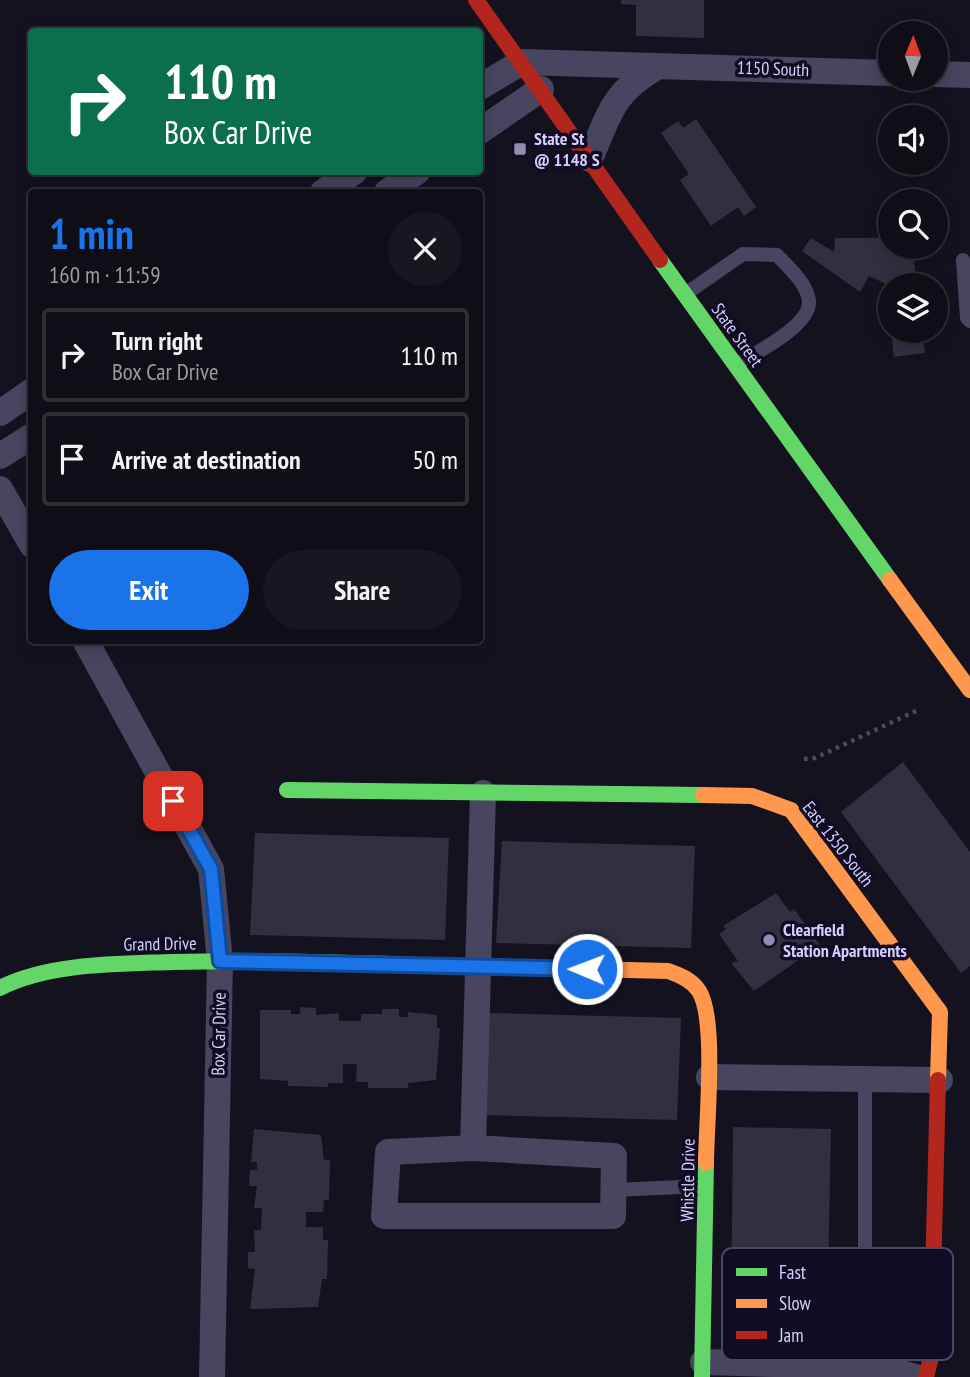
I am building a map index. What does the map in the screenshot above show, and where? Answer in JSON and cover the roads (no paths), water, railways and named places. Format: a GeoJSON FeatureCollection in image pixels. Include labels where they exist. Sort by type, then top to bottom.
{"type":"FeatureCollection","features":[{"type":"Feature","properties":{"kind":"street","name":"State Street"},"geometry":{"type":"LineString","coordinates":[[476,0],[734,366],[970,690]]}},
{"type":"Feature","properties":{"kind":"street","name":"1150 South"},"geometry":{"type":"LineString","coordinates":[[522,62],[592,62],[655,68],[878,73]]}},
{"type":"Feature","properties":{"kind":"street"},"geometry":{"type":"LineString","coordinates":[[483,85],[522,62]]}},
{"type":"Feature","properties":{"kind":"street"},"geometry":{"type":"LineString","coordinates":[[590,159],[618,96],[632,81],[655,68]]}},
{"type":"Feature","properties":{"kind":"street"},"geometry":{"type":"LineString","coordinates":[[948,74],[970,75]]}},
{"type":"Feature","properties":{"kind":"street"},"geometry":{"type":"LineString","coordinates":[[483,129],[541,89]]}},
{"type":"Feature","properties":{"kind":"street"},"geometry":{"type":"LineString","coordinates":[[328,189],[349,175]]}},
{"type":"Feature","properties":{"kind":"street"},"geometry":{"type":"LineString","coordinates":[[392,189],[412,175]]}},
{"type":"Feature","properties":{"kind":"street"},"geometry":{"type":"LineString","coordinates":[[0,413],[28,394]]}},
{"type":"Feature","properties":{"kind":"street"},"geometry":{"type":"LineString","coordinates":[[0,456],[28,438]]}},
{"type":"Feature","properties":{"kind":"street"},"geometry":{"type":"LineString","coordinates":[[0,489],[28,538]]}},
{"type":"Feature","properties":{"kind":"street","name":"Box Car Drive"},"geometry":{"type":"LineString","coordinates":[[87,644],[211,869],[220,961],[212,1377]]}},
{"type":"Feature","properties":{"kind":"street","name":"East 1350 South"},"geometry":{"type":"LineString","coordinates":[[287,790],[752,796],[791,810],[940,1012],[933,1248]]}},
{"type":"Feature","properties":{"kind":"street"},"geometry":{"type":"LineString","coordinates":[[473,1148],[480,967],[482,793]]}},
{"type":"Feature","properties":{"kind":"street","name":"Grand Drive"},"geometry":{"type":"LineString","coordinates":[[0,988],[17,979],[101,964],[220,961],[668,971],[685,975],[698,987]]}},
{"type":"Feature","properties":{"kind":"street","name":"Whistle Drive"},"geometry":{"type":"LineString","coordinates":[[698,987],[708,1015],[709,1077],[703,1370]]}},
{"type":"Feature","properties":{"kind":"street"},"geometry":{"type":"LineString","coordinates":[[709,1077],[940,1080]]}},
{"type":"Feature","properties":{"kind":"street"},"geometry":{"type":"LineString","coordinates":[[473,1148],[614,1156],[613,1216],[384,1216],[388,1152],[473,1148]]}},
{"type":"Feature","properties":{"kind":"street","name":"East 1350 South"},"geometry":{"type":"LineString","coordinates":[[926,1377],[930,1360]]}},
{"type":"Feature","properties":{"kind":"street"},"geometry":{"type":"LineString","coordinates":[[703,1370],[879,1367],[916,1377]]}},
{"type":"Feature","properties":{"kind":"lane"},"geometry":{"type":"LineString","coordinates":[[684,295],[743,254],[777,255],[799,278],[809,300],[806,316],[778,340],[734,366]]}},
{"type":"Feature","properties":{"kind":"lane"},"geometry":{"type":"LineString","coordinates":[[963,260],[967,318],[970,321]]}},
{"type":"Feature","properties":{"kind":"lane"},"geometry":{"type":"LineString","coordinates":[[864,1248],[865,1079]]}},
{"type":"Feature","properties":{"kind":"lane"},"geometry":{"type":"LineString","coordinates":[[614,1190],[707,1186]]}},
{"type":"Feature","properties":{"kind":"place","name":"State St @ 1148 S"},"geometry":{"type":"Point","coordinates":[520,149]}},
{"type":"Feature","properties":{"kind":"place","name":"Clearfield Station Apartments"},"geometry":{"type":"Point","coordinates":[769,940]}}]}
